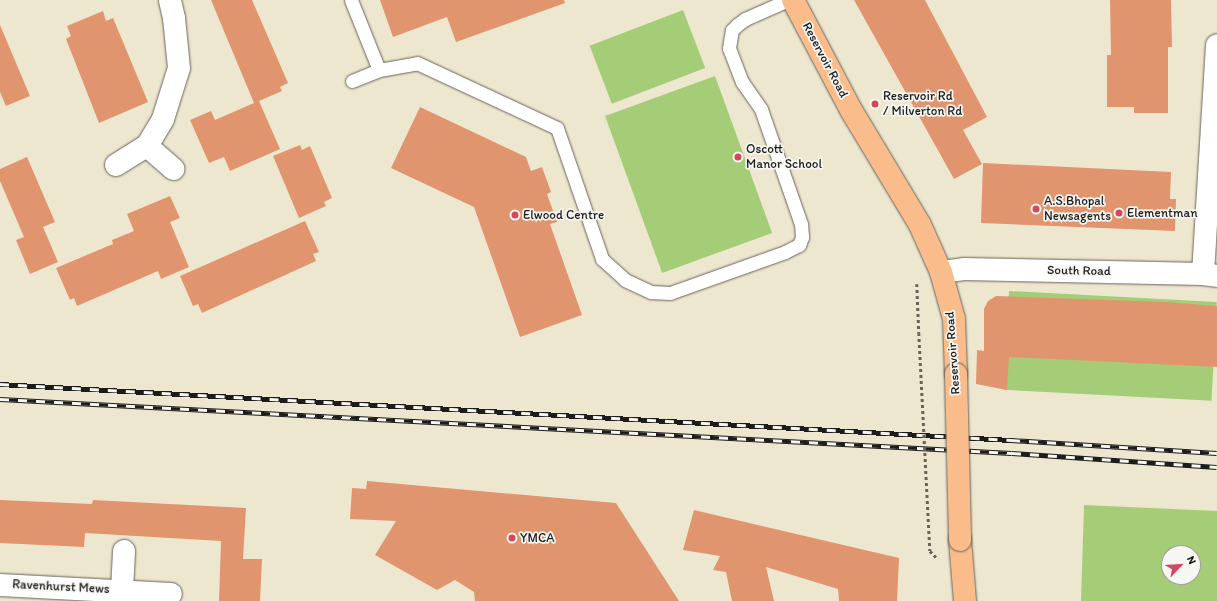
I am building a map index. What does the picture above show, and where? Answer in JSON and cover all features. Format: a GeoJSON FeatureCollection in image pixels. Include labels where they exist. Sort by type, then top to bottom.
{"type":"FeatureCollection","features":[{"type":"Feature","properties":{"kind":"main road","name":"Reservoir Road"},"geometry":{"type":"LineString","coordinates":[[793,0],[851,110],[920,225],[940,272],[954,319],[960,540],[965,601]]}},
{"type":"Feature","properties":{"kind":"street"},"geometry":{"type":"LineString","coordinates":[[116,165],[147,146],[163,119],[179,68],[174,18],[170,0]]}},
{"type":"Feature","properties":{"kind":"street"},"geometry":{"type":"LineString","coordinates":[[1210,275],[1217,44]]}},
{"type":"Feature","properties":{"kind":"street"},"geometry":{"type":"LineString","coordinates":[[147,146],[173,169]]}},
{"type":"Feature","properties":{"kind":"street","name":"South Road"},"geometry":{"type":"LineString","coordinates":[[940,272],[964,269],[1210,275]]}},
{"type":"Feature","properties":{"kind":"street","name":"Ravenhurst Mews"},"geometry":{"type":"LineString","coordinates":[[122,590],[124,551]]}},
{"type":"Feature","properties":{"kind":"street","name":"Ravenhurst Mews"},"geometry":{"type":"LineString","coordinates":[[0,585],[122,590],[171,594]]}},
{"type":"Feature","properties":{"kind":"lane"},"geometry":{"type":"LineString","coordinates":[[351,0],[379,70]]}},
{"type":"Feature","properties":{"kind":"lane"},"geometry":{"type":"LineString","coordinates":[[352,81],[379,70],[417,63],[557,128],[602,259],[625,280],[651,292],[670,293],[799,245],[802,237],[801,224],[761,109],[742,82],[729,48],[730,38],[737,25],[745,19],[788,0]]}},
{"type":"Feature","properties":{"kind":"path"},"geometry":{"type":"LineString","coordinates":[[919,333],[930,551]]}},
{"type":"Feature","properties":{"kind":"green space"},"geometry":{"type":"Polygon","coordinates":[[[683,10],[705,68],[612,104],[590,46],[683,10]]]}},
{"type":"Feature","properties":{"kind":"green space"},"geometry":{"type":"Polygon","coordinates":[[[715,76],[772,233],[662,273],[605,116],[715,76]]]}},
{"type":"Feature","properties":{"kind":"green space"},"geometry":{"type":"Polygon","coordinates":[[[1009,291],[1217,302],[1212,401],[1004,390],[1009,291]]]}},
{"type":"Feature","properties":{"kind":"green space"},"geometry":{"type":"Polygon","coordinates":[[[1084,505],[1217,511],[1217,601],[1081,601],[1084,505]]]}},
{"type":"Feature","properties":{"kind":"building"},"geometry":{"type":"Polygon","coordinates":[[[211,0],[252,0],[288,83],[280,87],[282,91],[259,101],[280,149],[230,171],[224,157],[209,163],[190,120],[211,111],[215,120],[254,103],[211,0]]]}},
{"type":"Feature","properties":{"kind":"building"},"geometry":{"type":"Polygon","coordinates":[[[380,0],[564,0],[565,3],[456,42],[447,17],[393,37],[380,0]]]}},
{"type":"Feature","properties":{"kind":"building"},"geometry":{"type":"Polygon","coordinates":[[[854,0],[925,0],[987,117],[963,130],[982,164],[954,179],[854,0]]]}},
{"type":"Feature","properties":{"kind":"building"},"geometry":{"type":"Polygon","coordinates":[[[1110,0],[1171,0],[1172,47],[1168,47],[1168,113],[1134,113],[1134,107],[1107,107],[1107,55],[1111,55],[1110,0]]]}},
{"type":"Feature","properties":{"kind":"building"},"geometry":{"type":"Polygon","coordinates":[[[103,11],[106,21],[113,18],[148,102],[99,123],[66,39],[71,36],[67,26],[103,11]]]}},
{"type":"Feature","properties":{"kind":"building"},"geometry":{"type":"Polygon","coordinates":[[[0,25],[30,96],[6,106],[0,92],[0,25]]]}},
{"type":"Feature","properties":{"kind":"building","name":"Elwood Centre"},"geometry":{"type":"Polygon","coordinates":[[[420,107],[526,157],[531,171],[542,167],[551,192],[547,194],[557,222],[550,224],[582,315],[520,337],[474,207],[391,168],[420,107]]]}},
{"type":"Feature","properties":{"kind":"building"},"geometry":{"type":"Polygon","coordinates":[[[300,145],[302,150],[310,146],[332,198],[324,202],[326,206],[299,218],[273,156],[300,145]]]}},
{"type":"Feature","properties":{"kind":"building"},"geometry":{"type":"Polygon","coordinates":[[[27,157],[55,222],[43,227],[58,262],[30,274],[16,240],[24,237],[0,181],[0,169],[27,157]]]}},
{"type":"Feature","properties":{"kind":"building"},"geometry":{"type":"Polygon","coordinates":[[[983,163],[1171,172],[1170,199],[1176,199],[1175,231],[981,223],[983,163]]]}},
{"type":"Feature","properties":{"kind":"building"},"geometry":{"type":"Polygon","coordinates":[[[170,196],[180,218],[170,222],[189,267],[161,279],[158,271],[77,306],[74,298],[70,300],[56,268],[113,244],[112,240],[134,231],[127,214],[170,196]]]}},
{"type":"Feature","properties":{"kind":"building"},"geometry":{"type":"Polygon","coordinates":[[[305,221],[319,252],[313,254],[316,261],[202,313],[198,304],[193,306],[180,276],[305,221]]]}},
{"type":"Feature","properties":{"kind":"building"},"geometry":{"type":"Polygon","coordinates":[[[996,296],[1165,302],[1217,306],[1217,367],[1009,357],[1007,390],[976,384],[977,350],[984,351],[984,309],[988,301],[996,296]]]}},
{"type":"Feature","properties":{"kind":"building","name":"YMCA"},"geometry":{"type":"Polygon","coordinates":[[[367,481],[616,503],[679,601],[475,601],[474,592],[455,580],[437,590],[375,555],[396,521],[350,519],[352,488],[366,489],[367,481]]]}},
{"type":"Feature","properties":{"kind":"building"},"geometry":{"type":"Polygon","coordinates":[[[0,500],[92,504],[93,500],[246,508],[243,559],[262,559],[260,601],[219,601],[221,541],[85,533],[84,547],[0,543],[0,500]]]}},
{"type":"Feature","properties":{"kind":"building"},"geometry":{"type":"Polygon","coordinates":[[[694,510],[899,558],[897,601],[839,601],[838,589],[766,567],[774,601],[732,601],[726,572],[713,570],[720,556],[683,550],[694,510]]]}},
{"type":"Feature","properties":{"kind":"railway"},"geometry":{"type":"LineString","coordinates":[[0,384],[1011,440],[1217,453]]}},
{"type":"Feature","properties":{"kind":"railway"},"geometry":{"type":"LineString","coordinates":[[0,399],[1012,453],[1217,467]]}},
{"type":"Feature","properties":{"kind":"place","name":"Reservoir Rd / Milverton Rd"},"geometry":{"type":"Point","coordinates":[875,104]}},
{"type":"Feature","properties":{"kind":"place","name":"Oscott Manor School"},"geometry":{"type":"Point","coordinates":[738,157]}},
{"type":"Feature","properties":{"kind":"place","name":"A.S.Bhopal Newsagents"},"geometry":{"type":"Point","coordinates":[1036,209]}},
{"type":"Feature","properties":{"kind":"place","name":"Elementman"},"geometry":{"type":"Point","coordinates":[1119,213]}},
{"type":"Feature","properties":{"kind":"place","name":"Elwood Centre"},"geometry":{"type":"Point","coordinates":[515,215]}},
{"type":"Feature","properties":{"kind":"place","name":"YMCA"},"geometry":{"type":"Point","coordinates":[512,538]}}]}
